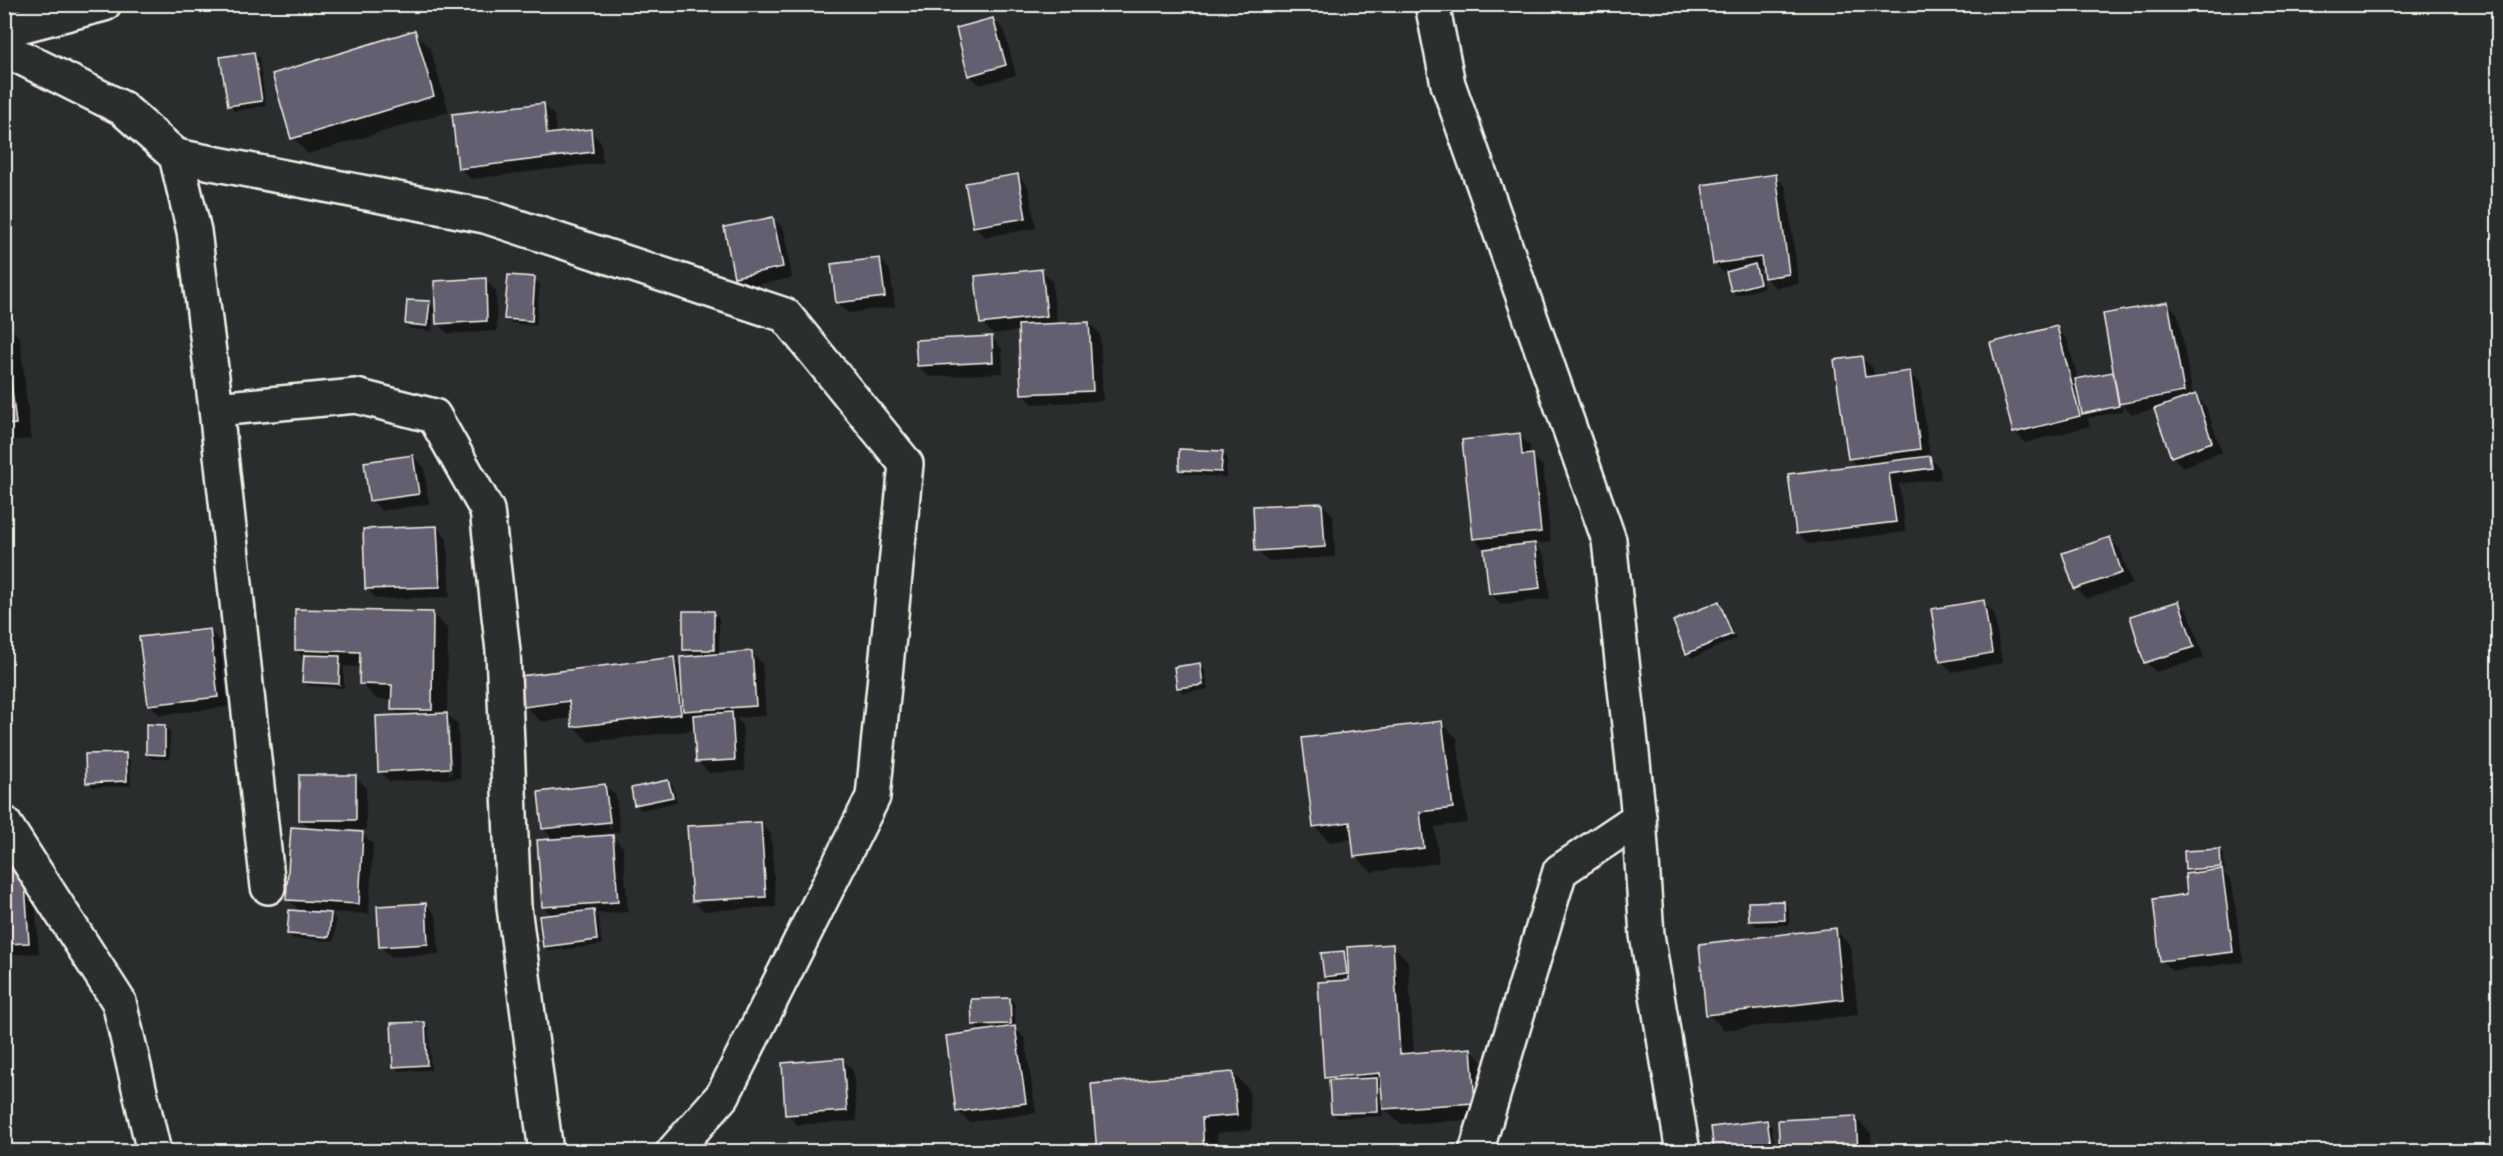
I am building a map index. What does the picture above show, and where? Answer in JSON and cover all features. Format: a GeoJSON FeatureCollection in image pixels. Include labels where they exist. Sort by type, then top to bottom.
{"type":"FeatureCollection","features":[{"type":"Feature","properties":{"kind":"street"},"geometry":{"type":"LineString","coordinates":[[4,30],[104,4]]}},
{"type":"Feature","properties":{"kind":"street"},"geometry":{"type":"LineString","coordinates":[[1432,4],[1448,84],[1610,540],[1638,818],[1647,935],[1683,1152]]}},
{"type":"Feature","properties":{"kind":"street"},"geometry":{"type":"LineString","coordinates":[[4,49],[122,108],[176,156],[485,216],[785,315],[906,464],[873,796],[723,1095],[673,1152]]}},
{"type":"Feature","properties":{"kind":"street"},"geometry":{"type":"LineString","coordinates":[[176,156],[194,231],[216,409],[268,887]]}},
{"type":"Feature","properties":{"kind":"street"},"geometry":{"type":"LineString","coordinates":[[216,409],[356,396],[434,416],[487,510],[503,651],[514,907],[546,1152]]}},
{"type":"Feature","properties":{"kind":"street"},"geometry":{"type":"LineString","coordinates":[[1476,1152],[1560,871],[1638,818]]}},
{"type":"Feature","properties":{"kind":"street"},"geometry":{"type":"LineString","coordinates":[[4,823],[119,1002],[154,1152]]}},
{"type":"Feature","properties":{"kind":"building"},"geometry":{"type":"Polygon","coordinates":[[[993,18],[1006,65],[968,76],[956,28],[993,18]]]}},
{"type":"Feature","properties":{"kind":"building"},"geometry":{"type":"Polygon","coordinates":[[[415,30],[434,96],[291,139],[272,74],[415,30]]]}},
{"type":"Feature","properties":{"kind":"building"},"geometry":{"type":"Polygon","coordinates":[[[254,52],[262,101],[228,106],[220,57],[254,52]]]}},
{"type":"Feature","properties":{"kind":"building"},"geometry":{"type":"Polygon","coordinates":[[[544,103],[547,134],[591,129],[593,152],[458,169],[452,114],[544,103]]]}},
{"type":"Feature","properties":{"kind":"building"},"geometry":{"type":"Polygon","coordinates":[[[1018,174],[1026,218],[973,227],[965,183],[1018,174]]]}},
{"type":"Feature","properties":{"kind":"building"},"geometry":{"type":"Polygon","coordinates":[[[1776,174],[1789,274],[1764,278],[1761,257],[1713,264],[1702,185],[1776,174]]]}},
{"type":"Feature","properties":{"kind":"building"},"geometry":{"type":"Polygon","coordinates":[[[773,217],[783,267],[734,277],[724,227],[773,217]]]}},
{"type":"Feature","properties":{"kind":"building"},"geometry":{"type":"Polygon","coordinates":[[[880,258],[885,297],[836,303],[831,264],[880,258]]]}},
{"type":"Feature","properties":{"kind":"building"},"geometry":{"type":"Polygon","coordinates":[[[1755,264],[1760,283],[1731,291],[1726,272],[1755,264]]]}},
{"type":"Feature","properties":{"kind":"building"},"geometry":{"type":"Polygon","coordinates":[[[1042,269],[1047,316],[980,324],[975,276],[1042,269]]]}},
{"type":"Feature","properties":{"kind":"building"},"geometry":{"type":"Polygon","coordinates":[[[508,275],[535,277],[532,321],[504,319],[508,275]]]}},
{"type":"Feature","properties":{"kind":"building"},"geometry":{"type":"Polygon","coordinates":[[[486,278],[487,321],[436,324],[434,281],[486,278]]]}},
{"type":"Feature","properties":{"kind":"building"},"geometry":{"type":"Polygon","coordinates":[[[407,300],[430,301],[427,326],[405,324],[407,300]]]}},
{"type":"Feature","properties":{"kind":"building"},"geometry":{"type":"Polygon","coordinates":[[[2168,302],[2184,392],[2119,404],[2103,314],[2168,302]]]}},
{"type":"Feature","properties":{"kind":"building"},"geometry":{"type":"Polygon","coordinates":[[[4,321],[16,424],[4,425],[4,321]]]}},
{"type":"Feature","properties":{"kind":"building"},"geometry":{"type":"Polygon","coordinates":[[[1089,322],[1093,391],[1021,394],[1018,325],[1089,322]]]}},
{"type":"Feature","properties":{"kind":"building"},"geometry":{"type":"Polygon","coordinates":[[[2057,326],[2080,416],[2013,433],[1990,343],[2057,326]]]}},
{"type":"Feature","properties":{"kind":"building"},"geometry":{"type":"Polygon","coordinates":[[[992,336],[993,362],[917,366],[915,340],[992,336]]]}},
{"type":"Feature","properties":{"kind":"building"},"geometry":{"type":"Polygon","coordinates":[[[1862,356],[1865,377],[1910,371],[1920,449],[1848,459],[1834,360],[1862,356]]]}},
{"type":"Feature","properties":{"kind":"building"},"geometry":{"type":"Polygon","coordinates":[[[2113,372],[2119,406],[2082,414],[2075,379],[2113,372]]]}},
{"type":"Feature","properties":{"kind":"building"},"geometry":{"type":"Polygon","coordinates":[[[2196,394],[2212,442],[2171,457],[2154,409],[2196,394]]]}},
{"type":"Feature","properties":{"kind":"building"},"geometry":{"type":"Polygon","coordinates":[[[1520,433],[1522,455],[1533,454],[1541,532],[1473,539],[1462,440],[1520,433]]]}},
{"type":"Feature","properties":{"kind":"building"},"geometry":{"type":"Polygon","coordinates":[[[1179,449],[1223,451],[1221,472],[1179,470],[1179,449]]]}},
{"type":"Feature","properties":{"kind":"building"},"geometry":{"type":"Polygon","coordinates":[[[413,455],[419,494],[369,501],[364,462],[413,455]]]}},
{"type":"Feature","properties":{"kind":"building"},"geometry":{"type":"Polygon","coordinates":[[[1930,456],[1932,468],[1889,474],[1896,522],[1796,534],[1788,474],[1930,456]]]}},
{"type":"Feature","properties":{"kind":"building"},"geometry":{"type":"Polygon","coordinates":[[[1322,503],[1325,547],[1255,551],[1253,506],[1322,503]]]}},
{"type":"Feature","properties":{"kind":"building"},"geometry":{"type":"Polygon","coordinates":[[[437,526],[440,587],[365,589],[363,529],[437,526]]]}},
{"type":"Feature","properties":{"kind":"building"},"geometry":{"type":"Polygon","coordinates":[[[2110,537],[2122,573],[2074,589],[2062,553],[2110,537]]]}},
{"type":"Feature","properties":{"kind":"building"},"geometry":{"type":"Polygon","coordinates":[[[1535,543],[1540,588],[1489,594],[1484,549],[1535,543]]]}},
{"type":"Feature","properties":{"kind":"building"},"geometry":{"type":"Polygon","coordinates":[[[1984,600],[1992,653],[1940,662],[1931,609],[1984,600]]]}},
{"type":"Feature","properties":{"kind":"building"},"geometry":{"type":"Polygon","coordinates":[[[1719,601],[1732,634],[1686,654],[1673,621],[1719,601]]]}},
{"type":"Feature","properties":{"kind":"building"},"geometry":{"type":"Polygon","coordinates":[[[2179,601],[2194,647],[2144,663],[2130,616],[2179,601]]]}},
{"type":"Feature","properties":{"kind":"building"},"geometry":{"type":"Polygon","coordinates":[[[295,609],[433,612],[432,710],[391,710],[392,685],[359,684],[360,652],[295,650],[295,609]]]}},
{"type":"Feature","properties":{"kind":"building"},"geometry":{"type":"Polygon","coordinates":[[[683,611],[714,611],[714,650],[683,650],[683,611]]]}},
{"type":"Feature","properties":{"kind":"building"},"geometry":{"type":"Polygon","coordinates":[[[210,629],[218,697],[148,705],[139,637],[210,629]]]}},
{"type":"Feature","properties":{"kind":"building"},"geometry":{"type":"Polygon","coordinates":[[[752,651],[756,706],[683,711],[680,657],[752,651]]]}},
{"type":"Feature","properties":{"kind":"building"},"geometry":{"type":"Polygon","coordinates":[[[304,655],[340,656],[339,684],[302,682],[304,655]]]}},
{"type":"Feature","properties":{"kind":"building"},"geometry":{"type":"Polygon","coordinates":[[[674,657],[681,714],[572,727],[569,701],[524,707],[520,676],[674,657]]]}},
{"type":"Feature","properties":{"kind":"building"},"geometry":{"type":"Polygon","coordinates":[[[1200,663],[1203,685],[1177,688],[1174,667],[1200,663]]]}},
{"type":"Feature","properties":{"kind":"building"},"geometry":{"type":"Polygon","coordinates":[[[732,712],[735,760],[696,762],[693,715],[732,712]]]}},
{"type":"Feature","properties":{"kind":"building"},"geometry":{"type":"Polygon","coordinates":[[[447,713],[450,768],[378,772],[376,716],[447,713]]]}},
{"type":"Feature","properties":{"kind":"building"},"geometry":{"type":"Polygon","coordinates":[[[1442,721],[1453,808],[1420,812],[1424,848],[1354,857],[1350,822],[1313,827],[1302,738],[1442,721]]]}},
{"type":"Feature","properties":{"kind":"building"},"geometry":{"type":"Polygon","coordinates":[[[146,724],[165,725],[165,755],[146,754],[146,724]]]}},
{"type":"Feature","properties":{"kind":"building"},"geometry":{"type":"Polygon","coordinates":[[[126,753],[127,781],[86,783],[85,754],[126,753]]]}},
{"type":"Feature","properties":{"kind":"building"},"geometry":{"type":"Polygon","coordinates":[[[299,775],[356,775],[356,820],[299,820],[299,775]]]}},
{"type":"Feature","properties":{"kind":"building"},"geometry":{"type":"Polygon","coordinates":[[[668,780],[673,797],[634,805],[631,788],[668,780]]]}},
{"type":"Feature","properties":{"kind":"building"},"geometry":{"type":"Polygon","coordinates":[[[605,784],[610,822],[542,829],[538,792],[605,784]]]}},
{"type":"Feature","properties":{"kind":"building"},"geometry":{"type":"Polygon","coordinates":[[[761,822],[766,897],[692,901],[687,826],[761,822]]]}},
{"type":"Feature","properties":{"kind":"building"},"geometry":{"type":"Polygon","coordinates":[[[291,827],[363,832],[359,904],[286,900],[291,827]]]}},
{"type":"Feature","properties":{"kind":"building"},"geometry":{"type":"Polygon","coordinates":[[[613,835],[618,902],[542,907],[537,840],[613,835]]]}},
{"type":"Feature","properties":{"kind":"building"},"geometry":{"type":"Polygon","coordinates":[[[2220,849],[2221,867],[2185,870],[2184,851],[2220,849]]]}},
{"type":"Feature","properties":{"kind":"building"},"geometry":{"type":"Polygon","coordinates":[[[24,869],[29,943],[4,944],[4,871],[24,869]]]}},
{"type":"Feature","properties":{"kind":"building"},"geometry":{"type":"Polygon","coordinates":[[[2222,869],[2233,952],[2160,961],[2153,899],[2187,894],[2185,874],[2222,869]]]}},
{"type":"Feature","properties":{"kind":"building"},"geometry":{"type":"Polygon","coordinates":[[[1784,901],[1785,920],[1749,921],[1748,902],[1784,901]]]}},
{"type":"Feature","properties":{"kind":"building"},"geometry":{"type":"Polygon","coordinates":[[[426,903],[428,944],[379,947],[377,906],[426,903]]]}},
{"type":"Feature","properties":{"kind":"building"},"geometry":{"type":"Polygon","coordinates":[[[289,910],[331,913],[329,937],[287,934],[289,910]]]}},
{"type":"Feature","properties":{"kind":"building"},"geometry":{"type":"Polygon","coordinates":[[[594,910],[597,940],[543,947],[539,916],[594,910]]]}},
{"type":"Feature","properties":{"kind":"building"},"geometry":{"type":"Polygon","coordinates":[[[1836,928],[1843,999],[1706,1015],[1699,944],[1836,928]]]}},
{"type":"Feature","properties":{"kind":"building"},"geometry":{"type":"Polygon","coordinates":[[[1393,944],[1400,1054],[1471,1048],[1475,1103],[1383,1109],[1380,1073],[1324,1078],[1318,982],[1349,980],[1347,947],[1393,944]]]}},
{"type":"Feature","properties":{"kind":"building"},"geometry":{"type":"Polygon","coordinates":[[[1344,951],[1347,974],[1324,977],[1321,953],[1344,951]]]}},
{"type":"Feature","properties":{"kind":"building"},"geometry":{"type":"Polygon","coordinates":[[[1010,998],[1011,1024],[972,1025],[971,999],[1010,998]]]}},
{"type":"Feature","properties":{"kind":"building"},"geometry":{"type":"Polygon","coordinates":[[[425,1022],[427,1065],[393,1067],[391,1023],[425,1022]]]}},
{"type":"Feature","properties":{"kind":"building"},"geometry":{"type":"Polygon","coordinates":[[[1015,1026],[1026,1103],[956,1112],[946,1036],[1015,1026]]]}},
{"type":"Feature","properties":{"kind":"building"},"geometry":{"type":"Polygon","coordinates":[[[843,1058],[847,1111],[785,1115],[782,1063],[843,1058]]]}},
{"type":"Feature","properties":{"kind":"building"},"geometry":{"type":"Polygon","coordinates":[[[1233,1072],[1237,1115],[1202,1118],[1204,1152],[1097,1152],[1091,1084],[1233,1072]]]}},
{"type":"Feature","properties":{"kind":"building"},"geometry":{"type":"Polygon","coordinates":[[[1377,1078],[1378,1112],[1331,1113],[1329,1080],[1377,1078]]]}},
{"type":"Feature","properties":{"kind":"building"},"geometry":{"type":"Polygon","coordinates":[[[1856,1116],[1858,1152],[1780,1152],[1778,1120],[1856,1116]]]}},
{"type":"Feature","properties":{"kind":"building"},"geometry":{"type":"Polygon","coordinates":[[[1767,1120],[1771,1145],[1714,1152],[1711,1127],[1767,1120]]]}}]}
